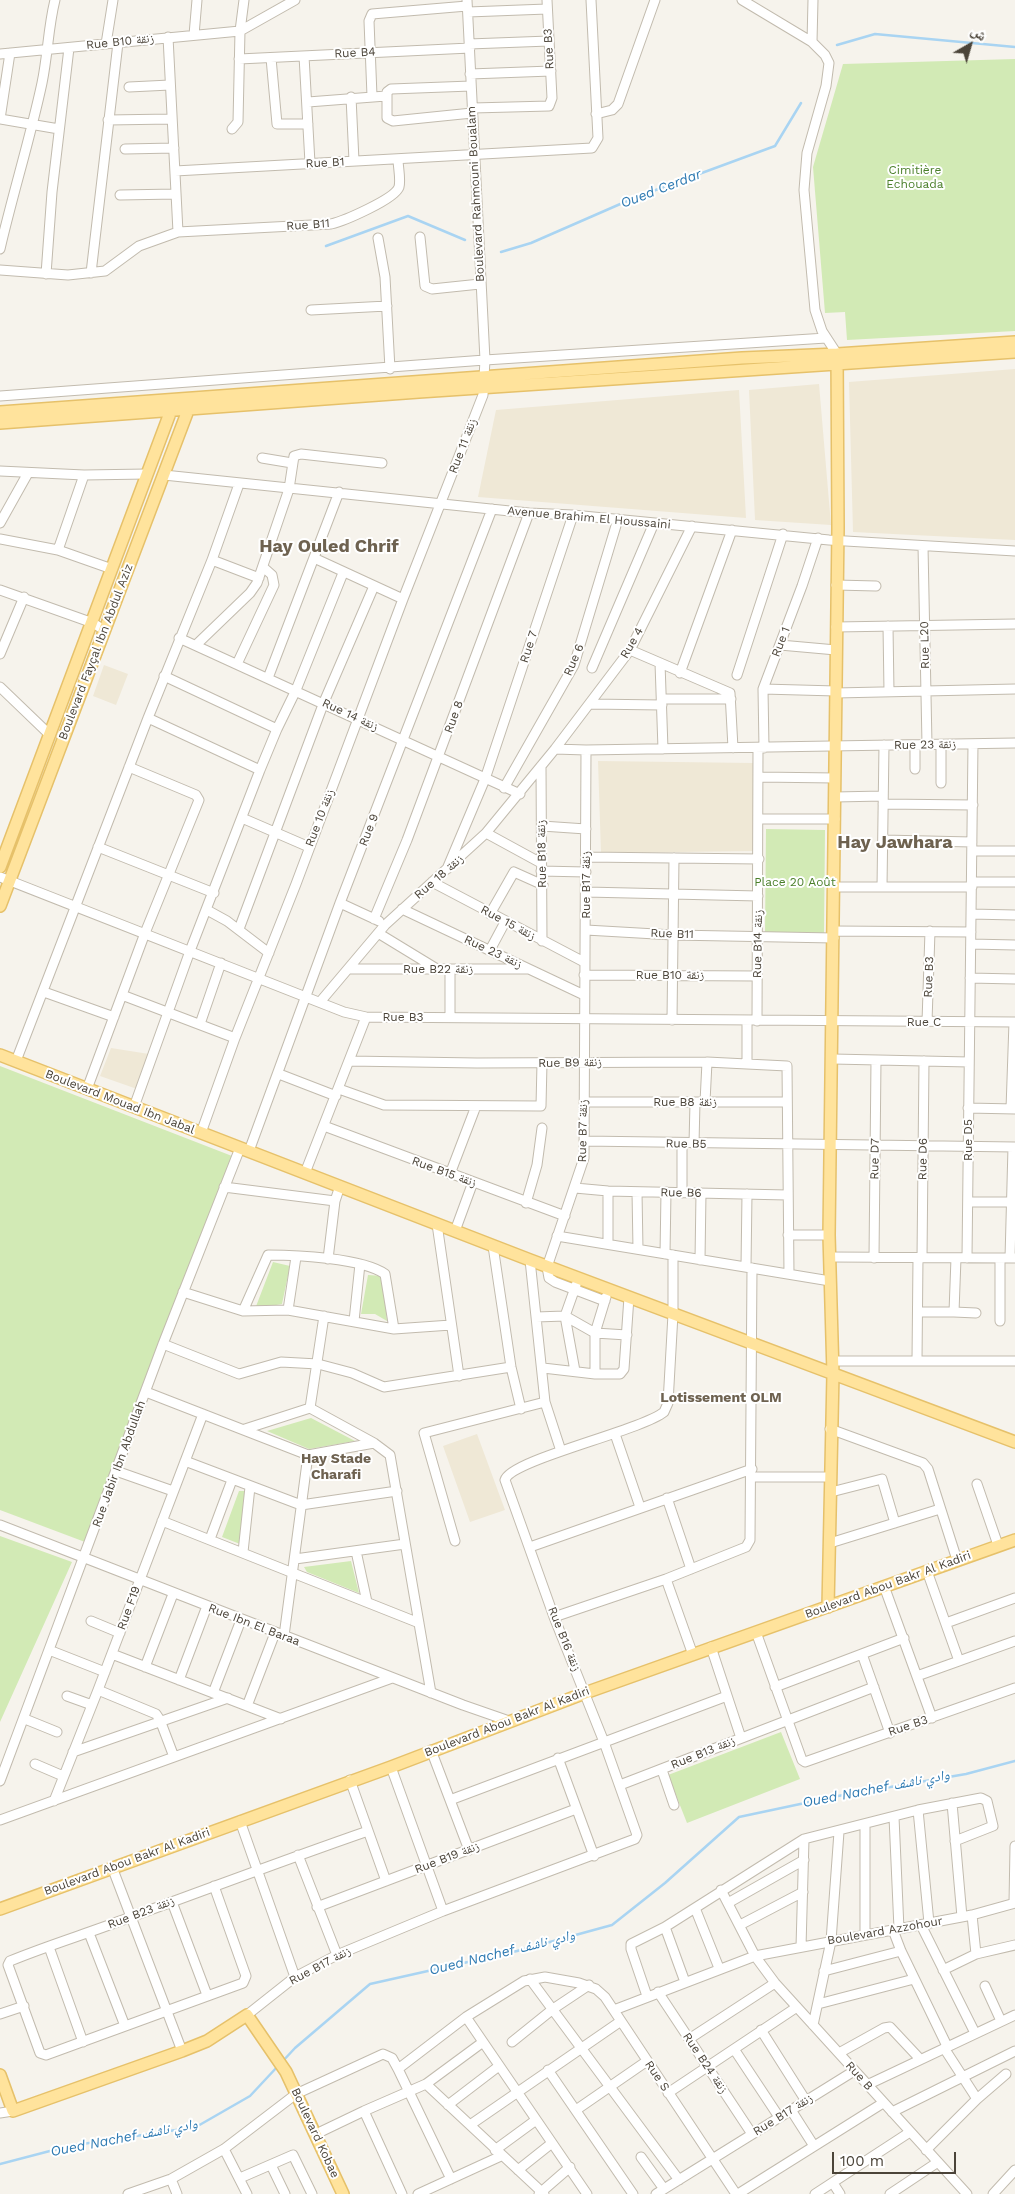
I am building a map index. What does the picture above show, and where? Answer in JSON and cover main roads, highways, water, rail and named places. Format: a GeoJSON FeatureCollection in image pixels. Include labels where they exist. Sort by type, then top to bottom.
{"type":"FeatureCollection","features":[{"type":"Feature","properties":{"kind":"main road"},"geometry":{"type":"LineString","coordinates":[[0,412],[175,398],[743,371],[838,359],[1015,342]]}},
{"type":"Feature","properties":{"kind":"main road"},"geometry":{"type":"LineString","coordinates":[[0,423],[188,410],[742,358],[838,359],[1015,352]]}},
{"type":"Feature","properties":{"kind":"main road"},"geometry":{"type":"LineString","coordinates":[[828,1607],[831,1492],[830,1429],[833,1374],[829,1235],[833,1059],[838,359]]}},
{"type":"Feature","properties":{"kind":"main road","name":"Boulevard Fayçal Ibn Abdul Aziz"},"geometry":{"type":"LineString","coordinates":[[0,867],[93,623],[175,398]]}},
{"type":"Feature","properties":{"kind":"main road","name":"Boulevard Fayçal Ibn Abdul Aziz"},"geometry":{"type":"LineString","coordinates":[[0,906],[5,879],[104,630],[192,398]]}},
{"type":"Feature","properties":{"kind":"main road","name":"Boulevard Mouad Ibn Jabal"},"geometry":{"type":"LineString","coordinates":[[0,1055],[579,1279],[607,1296],[629,1298],[1015,1442]]}},
{"type":"Feature","properties":{"kind":"main road","name":"Boulevard Abou Bakr Al Kadiri"},"geometry":{"type":"LineString","coordinates":[[0,1909],[350,1780],[391,1767],[431,1750],[585,1693],[1015,1540]]}},
{"type":"Feature","properties":{"kind":"main road","name":"Boulevard Kobae"},"geometry":{"type":"LineString","coordinates":[[247,2015],[286,2072],[316,2134],[341,2193]]}},
{"type":"Feature","properties":{"kind":"main road","name":"Rue B17 زنقة"},"geometry":{"type":"LineString","coordinates":[[0,2075],[13,2111],[207,2041],[247,2015]]}},
{"type":"Feature","properties":{"kind":"waterway","name":"Oued Cerdar"},"geometry":{"type":"LineString","coordinates":[[837,45],[875,34],[1015,47]]}},
{"type":"Feature","properties":{"kind":"waterway","name":"Oued Cerdar"},"geometry":{"type":"LineString","coordinates":[[501,252],[531,243],[634,198],[775,146],[801,103]]}},
{"type":"Feature","properties":{"kind":"waterway","name":"Oued Cerdar"},"geometry":{"type":"LineString","coordinates":[[326,246],[408,216],[465,240]]}},
{"type":"Feature","properties":{"kind":"waterway","name":"Oued Nachef وادي ناشف"},"geometry":{"type":"LineString","coordinates":[[282,2062],[295,2048],[370,1984],[517,1951],[612,1925],[665,1883],[739,1817],[838,1796],[966,1774],[1015,1761]]}},
{"type":"Feature","properties":{"kind":"waterway","name":"Oued Nachef وادي ناشف"},"geometry":{"type":"LineString","coordinates":[[0,2164],[69,2146],[196,2127],[250,2096],[278,2066]]}},
{"type":"Feature","properties":{"kind":"district","name":"Hay Ouled Chrif"},"geometry":{"type":"Point","coordinates":[329,547]}},
{"type":"Feature","properties":{"kind":"district","name":"Hay Jawhara"},"geometry":{"type":"Point","coordinates":[895,843]}},
{"type":"Feature","properties":{"kind":"district","name":"Lotissement OLM"},"geometry":{"type":"Point","coordinates":[721,1398]}},
{"type":"Feature","properties":{"kind":"district","name":"Hay Stade Charafi"},"geometry":{"type":"Point","coordinates":[336,1468]}},
{"type":"Feature","properties":{"kind":"park label","name":"Cimitière Echouada"},"geometry":{"type":"Point","coordinates":[915,177]}},
{"type":"Feature","properties":{"kind":"park label","name":"Place 20 Août"},"geometry":{"type":"Point","coordinates":[795,882]}}]}
